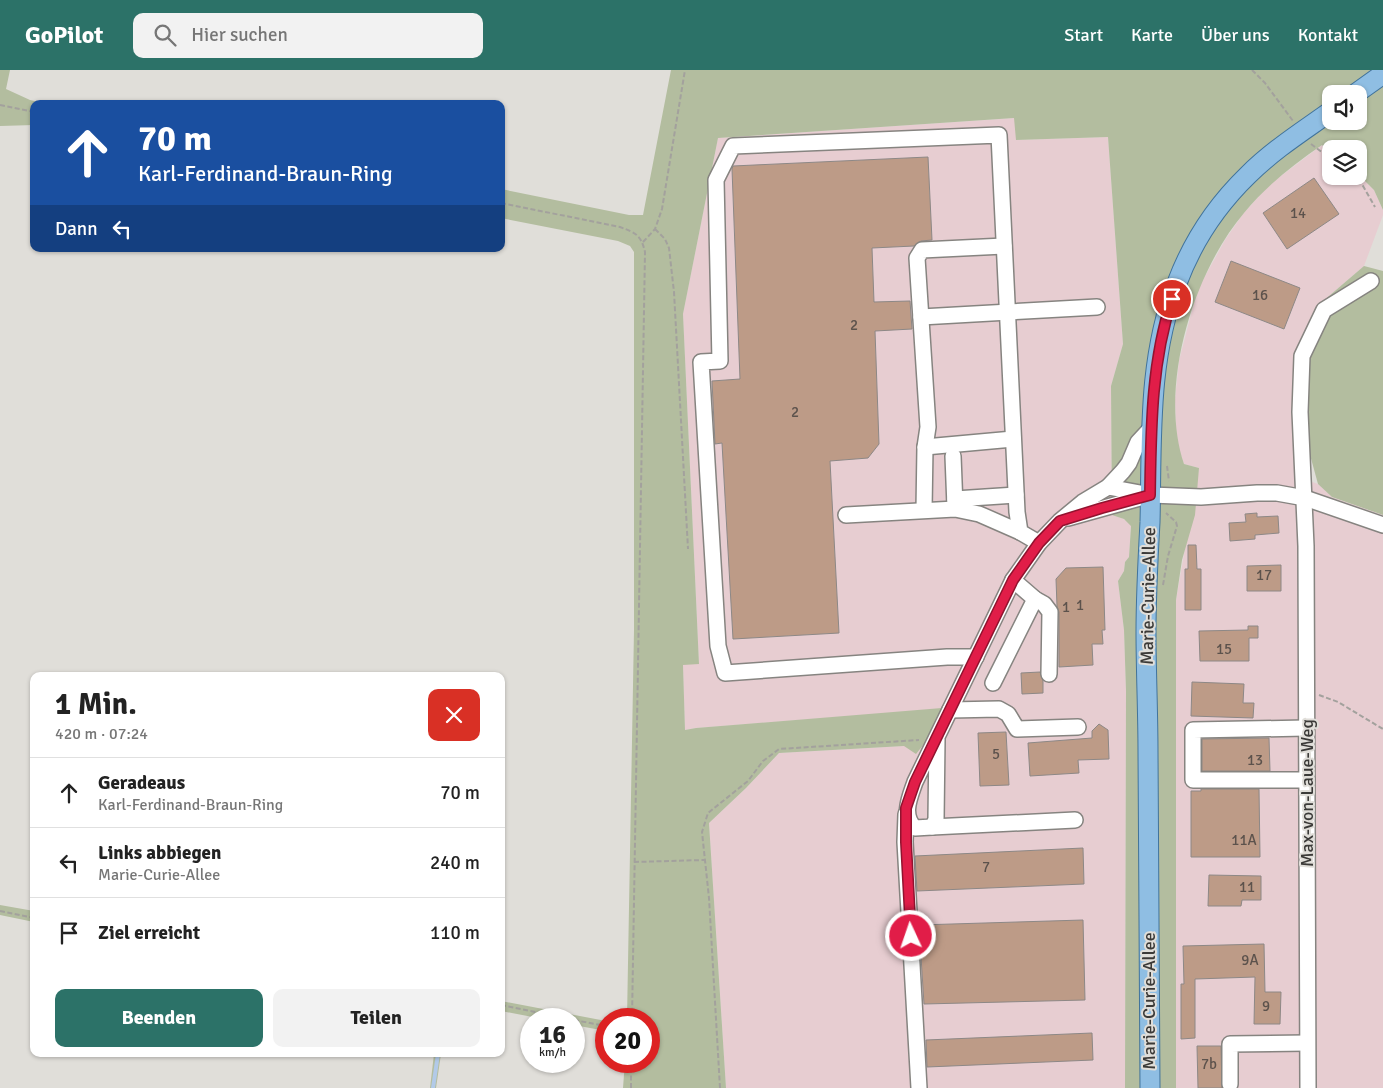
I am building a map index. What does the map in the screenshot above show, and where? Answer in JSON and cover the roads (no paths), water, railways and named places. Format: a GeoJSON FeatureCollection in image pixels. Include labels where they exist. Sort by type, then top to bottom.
{"type":"FeatureCollection","features":[{"type":"Feature","properties":{"kind":"main road"},"geometry":{"type":"LineString","coordinates":[[1367,85],[1383,74]]}},
{"type":"Feature","properties":{"kind":"main road","name":"Marie-Curie-Allee"},"geometry":{"type":"LineString","coordinates":[[1150,1088],[1146,629],[1160,496],[1151,428],[1157,361],[1166,315],[1177,283],[1202,231],[1247,175],[1322,117]]}},
{"type":"Feature","properties":{"kind":"street"},"geometry":{"type":"LineString","coordinates":[[976,657],[947,656],[725,673],[718,646],[700,362],[720,361],[716,180],[732,146],[999,135],[1013,440],[1020,532]]}},
{"type":"Feature","properties":{"kind":"street"},"geometry":{"type":"LineString","coordinates":[[924,510],[925,447],[928,428],[917,258],[922,250],[1004,246]]}},
{"type":"Feature","properties":{"kind":"street","name":"Max-von-Laue-Weg"},"geometry":{"type":"LineString","coordinates":[[1308,1088],[1305,498],[1300,412],[1302,356],[1324,310],[1371,281]]}},
{"type":"Feature","properties":{"kind":"street"},"geometry":{"type":"LineString","coordinates":[[921,317],[1097,306]]}},
{"type":"Feature","properties":{"kind":"street"},"geometry":{"type":"LineString","coordinates":[[919,1088],[906,842],[906,808],[915,782],[1013,580],[1039,543],[1060,521],[1078,506],[1108,487],[1126,467],[1138,442],[1151,428]]}},
{"type":"Feature","properties":{"kind":"street"},"geometry":{"type":"LineString","coordinates":[[925,447],[1013,440]]}},
{"type":"Feature","properties":{"kind":"street"},"geometry":{"type":"LineString","coordinates":[[953,456],[955,504]]}},
{"type":"Feature","properties":{"kind":"street"},"geometry":{"type":"LineString","coordinates":[[1108,487],[1160,496],[1201,497],[1257,492],[1277,493],[1305,498],[1383,525]]}},
{"type":"Feature","properties":{"kind":"street"},"geometry":{"type":"LineString","coordinates":[[846,515],[924,510],[1016,494]]}},
{"type":"Feature","properties":{"kind":"street"},"geometry":{"type":"LineString","coordinates":[[1060,521],[1102,508],[1160,496]]}},
{"type":"Feature","properties":{"kind":"street"},"geometry":{"type":"LineString","coordinates":[[955,504],[1020,532],[1039,543]]}},
{"type":"Feature","properties":{"kind":"street"},"geometry":{"type":"LineString","coordinates":[[1013,580],[1035,599],[1044,604],[1050,612],[1049,674]]}},
{"type":"Feature","properties":{"kind":"street"},"geometry":{"type":"LineString","coordinates":[[993,683],[1035,599]]}},
{"type":"Feature","properties":{"kind":"street"},"geometry":{"type":"LineString","coordinates":[[950,710],[999,709],[1008,714],[1017,729],[1078,727]]}},
{"type":"Feature","properties":{"kind":"street"},"geometry":{"type":"LineString","coordinates":[[1306,728],[1192,730],[1193,780],[1306,780]]}},
{"type":"Feature","properties":{"kind":"street"},"geometry":{"type":"LineString","coordinates":[[932,827],[937,814],[937,739]]}},
{"type":"Feature","properties":{"kind":"street"},"geometry":{"type":"LineString","coordinates":[[906,808],[909,823],[915,828],[1075,820]]}},
{"type":"Feature","properties":{"kind":"street"},"geometry":{"type":"LineString","coordinates":[[1230,1084],[1230,1044],[1307,1043]]}},
{"type":"Feature","properties":{"kind":"waterway"},"geometry":{"type":"LineString","coordinates":[[433,1088],[438,1057]]}}]}
